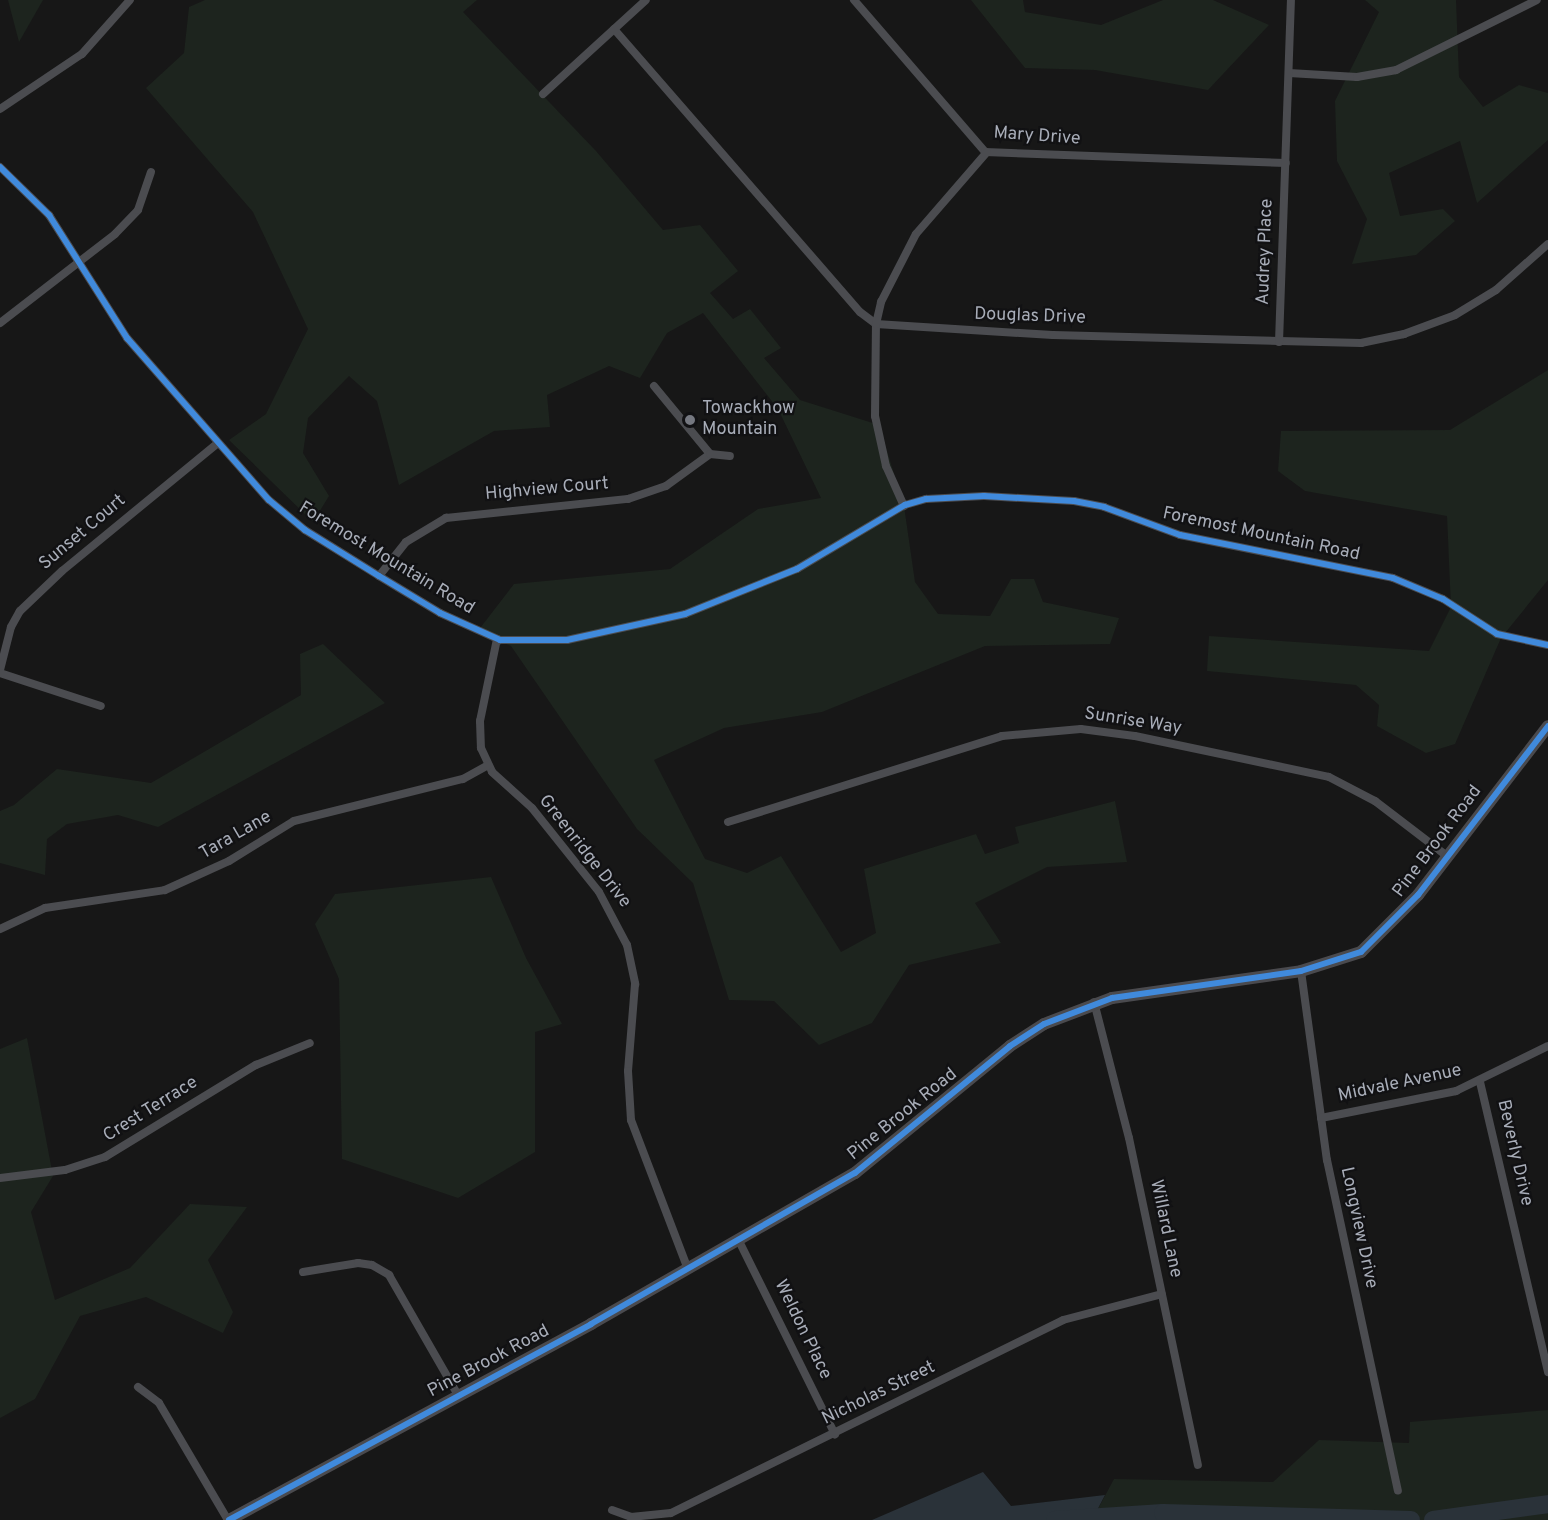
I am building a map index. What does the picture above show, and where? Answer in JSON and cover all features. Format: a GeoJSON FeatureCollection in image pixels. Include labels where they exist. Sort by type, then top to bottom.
{"type":"FeatureCollection","features":[{"type":"Feature","properties":{"kind":"street"},"geometry":{"type":"LineString","coordinates":[[0,109],[82,54],[130,0]]}},
{"type":"Feature","properties":{"kind":"street"},"geometry":{"type":"LineString","coordinates":[[543,94],[646,0]]}},
{"type":"Feature","properties":{"kind":"street","name":"Mary Drive"},"geometry":{"type":"LineString","coordinates":[[854,0],[987,152],[1286,163]]}},
{"type":"Feature","properties":{"kind":"street","name":"Audrey Place"},"geometry":{"type":"LineString","coordinates":[[1279,342],[1291,0]]}},
{"type":"Feature","properties":{"kind":"street"},"geometry":{"type":"LineString","coordinates":[[1289,73],[1357,76],[1390,72],[1537,0]]}},
{"type":"Feature","properties":{"kind":"street"},"geometry":{"type":"LineString","coordinates":[[614,29],[853,304],[876,324]]}},
{"type":"Feature","properties":{"kind":"street"},"geometry":{"type":"LineString","coordinates":[[903,506],[877,432],[873,385],[876,324],[881,302],[916,234],[987,152]]}},
{"type":"Feature","properties":{"kind":"street","name":"Foremost Mountain Road"},"geometry":{"type":"LineString","coordinates":[[0,167],[49,215],[79,258],[128,338],[218,443],[288,518],[440,613],[497,639],[540,642],[567,640],[685,614],[797,569],[903,506],[926,499],[984,496],[1074,501],[1104,507],[1180,535],[1393,578],[1437,595],[1497,634],[1548,645]]}},
{"type":"Feature","properties":{"kind":"street"},"geometry":{"type":"LineString","coordinates":[[0,323],[79,258],[115,234],[138,210],[151,172]]}},
{"type":"Feature","properties":{"kind":"street","name":"Douglas Drive"},"geometry":{"type":"LineString","coordinates":[[876,324],[905,328],[1361,343],[1430,326],[1482,299],[1548,244]]}},
{"type":"Feature","properties":{"kind":"street"},"geometry":{"type":"LineString","coordinates":[[654,386],[710,454],[730,456]]}},
{"type":"Feature","properties":{"kind":"street","name":"Sunset Court"},"geometry":{"type":"LineString","coordinates":[[0,672],[11,627],[20,611],[62,571],[218,443]]}},
{"type":"Feature","properties":{"kind":"street","name":"Highview Court"},"geometry":{"type":"LineString","coordinates":[[379,576],[406,542],[446,518],[628,500],[666,486],[710,454]]}},
{"type":"Feature","properties":{"kind":"street","name":"Greenridge Drive"},"geometry":{"type":"LineString","coordinates":[[497,639],[480,721],[481,747],[488,765],[500,782],[532,808],[599,892],[627,945],[635,984],[628,1071],[631,1120],[688,1269]]}},
{"type":"Feature","properties":{"kind":"street"},"geometry":{"type":"LineString","coordinates":[[0,672],[101,706]]}},
{"type":"Feature","properties":{"kind":"street","name":"Pine Brook Road"},"geometry":{"type":"LineString","coordinates":[[228,1520],[739,1241],[883,1154],[1026,1034],[1094,1002],[1301,971],[1349,958],[1372,944],[1401,916],[1548,726]]}},
{"type":"Feature","properties":{"kind":"street","name":"Sunrise Way"},"geometry":{"type":"LineString","coordinates":[[728,822],[1002,736],[1082,729],[1135,736],[1329,777],[1375,801],[1447,856]]}},
{"type":"Feature","properties":{"kind":"street","name":"Tara Lane"},"geometry":{"type":"LineString","coordinates":[[0,930],[45,908],[165,890],[230,861],[294,821],[464,779],[488,765]]}},
{"type":"Feature","properties":{"kind":"street","name":"Longview Drive"},"geometry":{"type":"LineString","coordinates":[[1301,971],[1321,1118],[1398,1490]]}},
{"type":"Feature","properties":{"kind":"street","name":"Willard Lane"},"geometry":{"type":"LineString","coordinates":[[1094,1002],[1129,1138],[1198,1464]]}},
{"type":"Feature","properties":{"kind":"street","name":"Crest Terrace"},"geometry":{"type":"LineString","coordinates":[[0,1178],[64,1170],[105,1157],[256,1065],[310,1043]]}},
{"type":"Feature","properties":{"kind":"street","name":"Midvale Avenue"},"geometry":{"type":"LineString","coordinates":[[1321,1118],[1413,1102],[1480,1082],[1548,1046]]}},
{"type":"Feature","properties":{"kind":"street","name":"Beverly Drive"},"geometry":{"type":"LineString","coordinates":[[1480,1082],[1548,1372]]}},
{"type":"Feature","properties":{"kind":"street","name":"Weldon Place"},"geometry":{"type":"LineString","coordinates":[[739,1241],[835,1434]]}},
{"type":"Feature","properties":{"kind":"street"},"geometry":{"type":"LineString","coordinates":[[303,1272],[358,1263],[372,1265],[389,1275],[458,1395]]}},
{"type":"Feature","properties":{"kind":"street","name":"Nicholas Street"},"geometry":{"type":"LineString","coordinates":[[612,1510],[632,1517],[671,1513],[1063,1320],[1162,1294]]}},
{"type":"Feature","properties":{"kind":"street"},"geometry":{"type":"LineString","coordinates":[[138,1387],[159,1403],[228,1520]]}},
{"type":"Feature","properties":{"kind":"shaded area"},"geometry":{"type":"Polygon","coordinates":[[[8,0],[43,0],[19,42],[8,0]]]}},
{"type":"Feature","properties":{"kind":"shaded area"},"geometry":{"type":"Polygon","coordinates":[[[205,0],[477,0],[463,12],[596,151],[663,230],[700,225],[738,271],[710,293],[733,319],[750,309],[781,348],[764,358],[800,400],[879,425],[904,506],[915,582],[938,614],[990,616],[1011,579],[1034,579],[1043,602],[1119,618],[1110,644],[985,646],[822,712],[724,728],[654,760],[705,859],[747,873],[781,856],[841,952],[876,933],[864,869],[976,834],[985,854],[1019,843],[1015,827],[1115,801],[1127,862],[1047,867],[975,903],[1001,943],[909,965],[872,1023],[819,1045],[774,1001],[729,1000],[693,883],[637,829],[511,646],[477,632],[514,584],[670,569],[758,509],[821,498],[778,409],[703,313],[667,333],[640,378],[609,366],[547,395],[550,427],[494,431],[399,485],[377,401],[349,376],[308,418],[303,453],[329,496],[313,522],[229,440],[266,414],[308,329],[253,212],[146,88],[184,53],[189,7],[205,0]]]}},
{"type":"Feature","properties":{"kind":"shaded area"},"geometry":{"type":"Polygon","coordinates":[[[971,0],[1023,0],[1025,12],[1101,25],[1163,0],[1213,0],[1269,25],[1208,90],[1095,70],[1025,68],[971,0]]]}},
{"type":"Feature","properties":{"kind":"shaded area"},"geometry":{"type":"Polygon","coordinates":[[[1365,0],[1456,0],[1459,77],[1483,107],[1519,85],[1548,93],[1548,140],[1477,203],[1460,141],[1389,173],[1400,216],[1443,209],[1455,221],[1416,255],[1352,264],[1367,219],[1337,161],[1335,101],[1379,12],[1365,0]]]}},
{"type":"Feature","properties":{"kind":"shaded area"},"geometry":{"type":"Polygon","coordinates":[[[1548,370],[1548,580],[1501,638],[1455,744],[1426,753],[1377,726],[1379,705],[1356,685],[1207,671],[1209,636],[1429,651],[1451,607],[1447,516],[1305,491],[1278,471],[1281,431],[1450,430],[1548,370]]]}},
{"type":"Feature","properties":{"kind":"shaded area"},"geometry":{"type":"Polygon","coordinates":[[[323,644],[385,703],[158,827],[118,815],[67,824],[47,839],[45,875],[0,863],[0,811],[14,805],[57,769],[151,783],[301,695],[300,654],[323,644]]]}},
{"type":"Feature","properties":{"kind":"shaded area"},"geometry":{"type":"Polygon","coordinates":[[[491,877],[526,958],[562,1024],[535,1032],[535,1152],[458,1198],[342,1159],[339,979],[315,924],[335,894],[491,877]]]}},
{"type":"Feature","properties":{"kind":"shaded area"},"geometry":{"type":"Polygon","coordinates":[[[27,1038],[53,1176],[31,1212],[55,1300],[130,1268],[190,1204],[247,1207],[208,1260],[233,1312],[223,1333],[146,1297],[80,1316],[35,1399],[0,1418],[0,1049],[27,1038]]]}},
{"type":"Feature","properties":{"kind":"shaded area"},"geometry":{"type":"Polygon","coordinates":[[[1548,1410],[1548,1520],[1092,1520],[1114,1479],[1273,1482],[1319,1440],[1409,1443],[1410,1422],[1548,1410]]]}},
{"type":"Feature","properties":{"kind":"shaded area"},"geometry":{"type":"Polygon","coordinates":[[[983,1472],[1011,1506],[1105,1495],[1092,1520],[872,1520],[983,1472]]]}},
{"type":"Feature","properties":{"kind":"waterway"},"geometry":{"type":"LineString","coordinates":[[1433,1520],[1548,1504]]}},
{"type":"Feature","properties":{"kind":"waterway"},"geometry":{"type":"LineString","coordinates":[[1055,1520],[1163,1513],[1411,1520]]}},
{"type":"Feature","properties":{"kind":"cycle path"},"geometry":{"type":"LineString","coordinates":[[0,167],[49,215],[127,338],[269,500],[305,530],[440,613],[500,640],[567,640],[685,614],[797,569],[905,505],[926,499],[984,496],[1074,501],[1104,507],[1180,535],[1393,578],[1443,599],[1497,634],[1548,645]]}},
{"type":"Feature","properties":{"kind":"cycle path"},"geometry":{"type":"LineString","coordinates":[[229,1520],[591,1324],[855,1173],[1010,1046],[1044,1024],[1112,998],[1301,971],[1361,952],[1418,895],[1548,726]]}},
{"type":"Feature","properties":{"kind":"place","name":"Towackhow Mountain"},"geometry":{"type":"Point","coordinates":[690,420]}}]}
